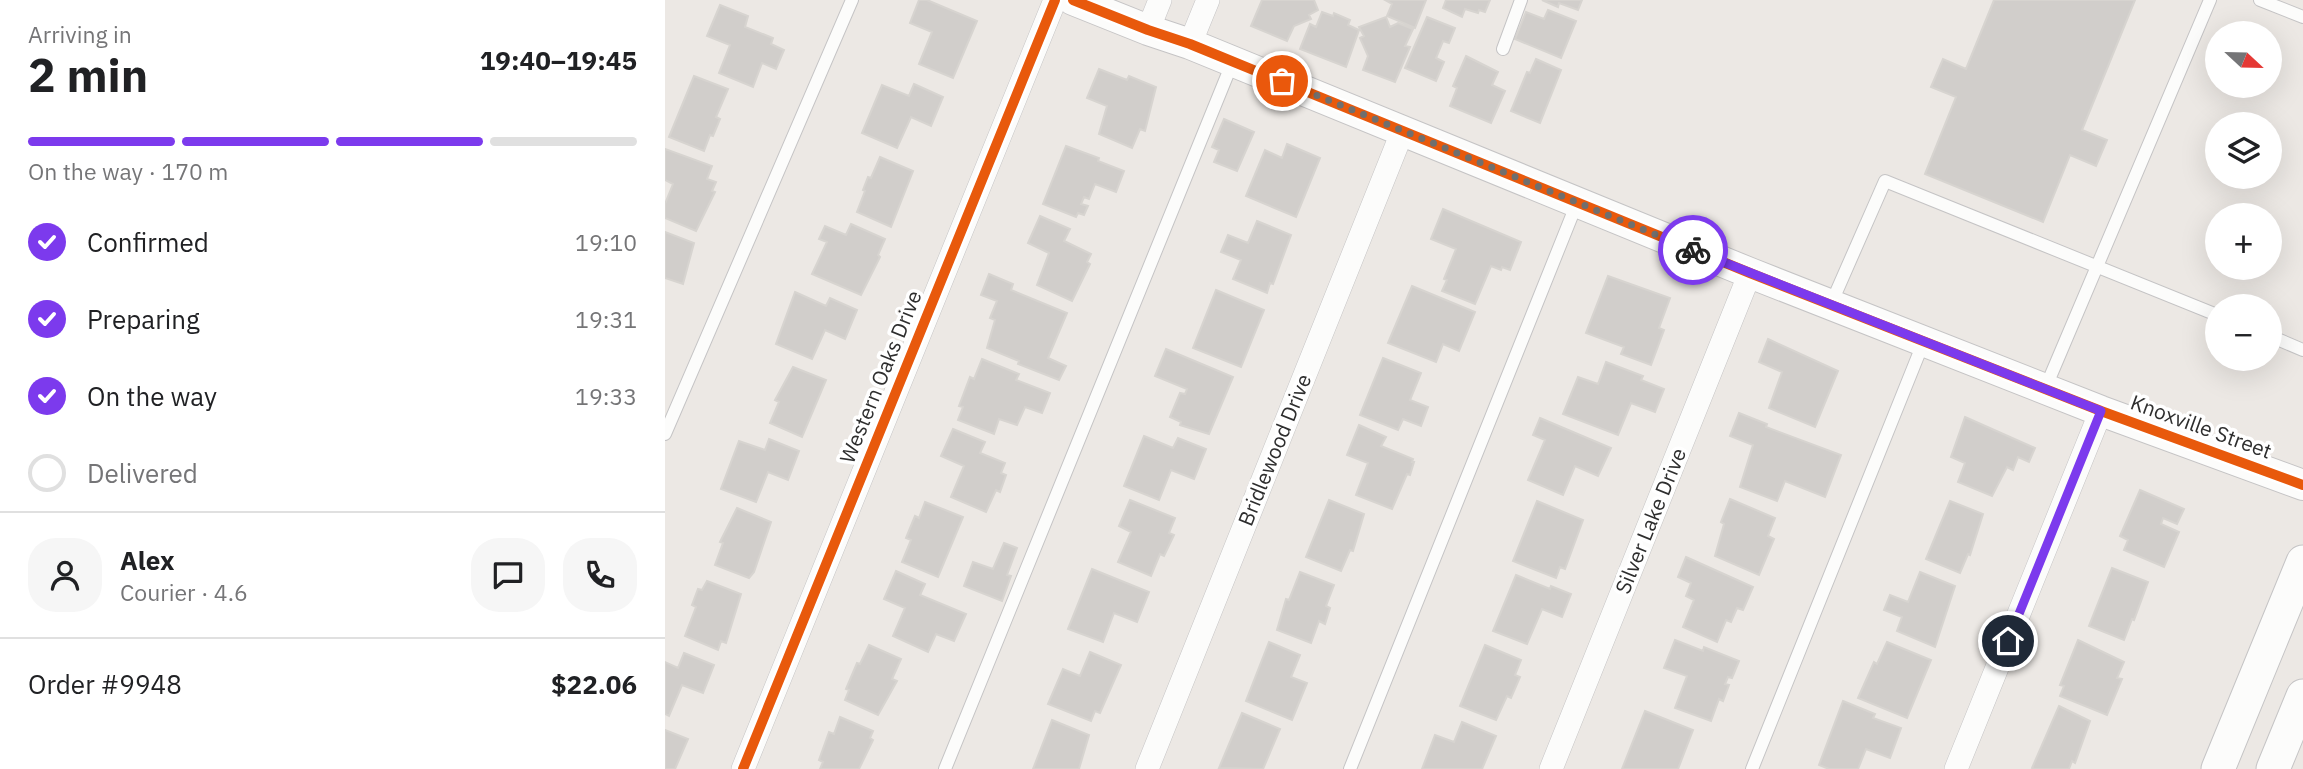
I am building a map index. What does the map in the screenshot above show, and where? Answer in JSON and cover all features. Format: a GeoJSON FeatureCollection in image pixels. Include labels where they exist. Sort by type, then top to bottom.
{"type":"FeatureCollection","features":[{"type":"Feature","properties":{"kind":"main road"},"geometry":{"type":"LineString","coordinates":[[2218,769],[2303,562]]}},
{"type":"Feature","properties":{"kind":"main road"},"geometry":{"type":"LineString","coordinates":[[2273,769],[2303,696]]}},
{"type":"Feature","properties":{"kind":"street","name":"Western Oaks Drive"},"geometry":{"type":"LineString","coordinates":[[743,769],[1055,0]]}},
{"type":"Feature","properties":{"kind":"street","name":"Knoxville Street"},"geometry":{"type":"LineString","coordinates":[[1073,0],[1233,61],[1831,305],[2101,411],[2303,485]]}},
{"type":"Feature","properties":{"kind":"street"},"geometry":{"type":"LineString","coordinates":[[1148,30],[1160,0]]}},
{"type":"Feature","properties":{"kind":"street"},"geometry":{"type":"LineString","coordinates":[[1189,44],[1208,0]]}},
{"type":"Feature","properties":{"kind":"street","name":"Bridlewood Drive"},"geometry":{"type":"LineString","coordinates":[[1147,769],[1403,130]]}},
{"type":"Feature","properties":{"kind":"street","name":"Silver Lake Drive"},"geometry":{"type":"LineString","coordinates":[[1551,769],[1750,273]]}},
{"type":"Feature","properties":{"kind":"street"},"geometry":{"type":"LineString","coordinates":[[1956,769],[2101,411]]}},
{"type":"Feature","properties":{"kind":"lane"},"geometry":{"type":"LineString","coordinates":[[665,434],[852,0]]}},
{"type":"Feature","properties":{"kind":"lane"},"geometry":{"type":"LineString","coordinates":[[1503,49],[1521,0]]}},
{"type":"Feature","properties":{"kind":"lane"},"geometry":{"type":"LineString","coordinates":[[2045,389],[2210,0]]}},
{"type":"Feature","properties":{"kind":"lane"},"geometry":{"type":"LineString","coordinates":[[2260,0],[2303,17]]}},
{"type":"Feature","properties":{"kind":"lane"},"geometry":{"type":"LineString","coordinates":[[945,769],[1233,61]]}},
{"type":"Feature","properties":{"kind":"lane"},"geometry":{"type":"LineString","coordinates":[[1831,305],[1885,181],[2205,310]]}},
{"type":"Feature","properties":{"kind":"lane"},"geometry":{"type":"LineString","coordinates":[[1350,769],[1577,203]]}},
{"type":"Feature","properties":{"kind":"lane"},"geometry":{"type":"LineString","coordinates":[[1752,769],[1924,341]]}},
{"type":"Feature","properties":{"kind":"lane"},"geometry":{"type":"LineString","coordinates":[[2282,341],[2303,350]]}},
{"type":"Feature","properties":{"kind":"building"},"geometry":{"type":"Polygon","coordinates":[[[919,0],[927,0],[977,21],[953,78],[919,64],[932,32],[910,23],[919,0]]]}},
{"type":"Feature","properties":{"kind":"building"},"geometry":{"type":"Polygon","coordinates":[[[1262,0],[1314,0],[1318,10],[1309,15],[1311,19],[1294,26],[1287,41],[1251,26],[1262,0]]]}},
{"type":"Feature","properties":{"kind":"building"},"geometry":{"type":"Polygon","coordinates":[[[1385,0],[1426,0],[1415,28],[1387,16],[1392,4],[1385,0]]]}},
{"type":"Feature","properties":{"kind":"building"},"geometry":{"type":"Polygon","coordinates":[[[1446,0],[1490,0],[1485,12],[1465,9],[1462,17],[1443,8],[1446,0]]]}},
{"type":"Feature","properties":{"kind":"building"},"geometry":{"type":"Polygon","coordinates":[[[1542,0],[1582,0],[1578,10],[1559,3],[1558,7],[1542,0]]]}},
{"type":"Feature","properties":{"kind":"building"},"geometry":{"type":"Polygon","coordinates":[[[1994,0],[2135,0],[2082,130],[2107,140],[2096,166],[2070,155],[2043,222],[1925,174],[1956,97],[1931,87],[1943,59],[1966,69],[1994,0]]]}},
{"type":"Feature","properties":{"kind":"building"},"geometry":{"type":"Polygon","coordinates":[[[720,5],[748,16],[745,27],[773,38],[771,44],[784,50],[776,69],[762,63],[753,87],[719,73],[730,45],[707,36],[720,5]]]}},
{"type":"Feature","properties":{"kind":"building"},"geometry":{"type":"Polygon","coordinates":[[[1548,10],[1576,21],[1561,58],[1515,39],[1526,12],[1544,19],[1548,10]]]}},
{"type":"Feature","properties":{"kind":"building"},"geometry":{"type":"Polygon","coordinates":[[[1322,12],[1333,16],[1334,13],[1350,20],[1348,25],[1359,30],[1346,67],[1300,49],[1310,24],[1316,27],[1322,12]]]}},
{"type":"Feature","properties":{"kind":"building"},"geometry":{"type":"Polygon","coordinates":[[[1386,17],[1390,27],[1398,23],[1413,29],[1405,46],[1410,47],[1395,82],[1363,70],[1368,56],[1360,38],[1364,36],[1359,27],[1386,17]]]}},
{"type":"Feature","properties":{"kind":"building"},"geometry":{"type":"Polygon","coordinates":[[[1427,17],[1455,28],[1449,43],[1443,41],[1436,58],[1444,62],[1436,81],[1405,68],[1427,17]]]}},
{"type":"Feature","properties":{"kind":"building"},"geometry":{"type":"Polygon","coordinates":[[[1466,56],[1498,72],[1492,85],[1505,91],[1491,123],[1450,106],[1457,88],[1453,86],[1466,56]]]}},
{"type":"Feature","properties":{"kind":"building"},"geometry":{"type":"Polygon","coordinates":[[[1536,59],[1561,70],[1540,123],[1511,111],[1527,72],[1530,73],[1536,59]]]}},
{"type":"Feature","properties":{"kind":"building"},"geometry":{"type":"Polygon","coordinates":[[[1099,69],[1127,80],[1129,76],[1156,87],[1145,131],[1140,129],[1132,148],[1099,134],[1107,106],[1087,98],[1099,69]]]}},
{"type":"Feature","properties":{"kind":"building"},"geometry":{"type":"Polygon","coordinates":[[[694,76],[728,89],[716,117],[720,119],[704,151],[669,137],[694,76]]]}},
{"type":"Feature","properties":{"kind":"building"},"geometry":{"type":"Polygon","coordinates":[[[914,84],[943,97],[931,126],[911,117],[897,148],[862,133],[882,85],[909,96],[914,84]]]}},
{"type":"Feature","properties":{"kind":"building"},"geometry":{"type":"Polygon","coordinates":[[[1224,119],[1254,132],[1237,171],[1214,162],[1219,150],[1212,147],[1224,119]]]}},
{"type":"Feature","properties":{"kind":"building"},"geometry":{"type":"Polygon","coordinates":[[[1287,144],[1320,158],[1296,217],[1246,196],[1265,150],[1282,158],[1287,144]]]}},
{"type":"Feature","properties":{"kind":"building"},"geometry":{"type":"Polygon","coordinates":[[[1066,146],[1124,171],[1116,192],[1095,184],[1089,199],[1084,197],[1081,204],[1088,206],[1084,215],[1078,213],[1076,217],[1043,204],[1066,146]]]}},
{"type":"Feature","properties":{"kind":"building"},"geometry":{"type":"Polygon","coordinates":[[[665,149],[712,166],[707,179],[716,182],[712,191],[715,192],[696,231],[665,218],[665,204],[673,184],[665,180],[665,149]]]}},
{"type":"Feature","properties":{"kind":"building"},"geometry":{"type":"Polygon","coordinates":[[[880,157],[913,171],[891,227],[857,212],[868,177],[871,178],[880,157]]]}},
{"type":"Feature","properties":{"kind":"building"},"geometry":{"type":"Polygon","coordinates":[[[1443,209],[1521,242],[1510,270],[1491,266],[1475,304],[1442,291],[1456,249],[1431,239],[1443,209]]]}},
{"type":"Feature","properties":{"kind":"building"},"geometry":{"type":"Polygon","coordinates":[[[1040,216],[1070,229],[1064,241],[1091,254],[1087,262],[1090,264],[1072,301],[1037,285],[1049,253],[1028,243],[1040,216]]]}},
{"type":"Feature","properties":{"kind":"building"},"geometry":{"type":"Polygon","coordinates":[[[1257,221],[1291,235],[1273,284],[1270,283],[1267,293],[1233,279],[1241,260],[1221,252],[1228,235],[1248,243],[1257,221]]]}},
{"type":"Feature","properties":{"kind":"building"},"geometry":{"type":"Polygon","coordinates":[[[851,224],[885,239],[878,255],[880,257],[861,295],[812,274],[827,242],[819,239],[825,226],[846,235],[851,224]]]}},
{"type":"Feature","properties":{"kind":"building"},"geometry":{"type":"Polygon","coordinates":[[[665,232],[694,243],[683,284],[665,278],[665,232]]]}},
{"type":"Feature","properties":{"kind":"building"},"geometry":{"type":"Polygon","coordinates":[[[989,274],[1013,284],[1011,290],[1067,313],[1048,358],[1066,366],[1059,380],[987,348],[995,320],[990,318],[997,301],[981,295],[989,274]]]}},
{"type":"Feature","properties":{"kind":"building"},"geometry":{"type":"Polygon","coordinates":[[[1608,276],[1670,298],[1659,328],[1664,330],[1651,365],[1621,354],[1624,347],[1586,333],[1608,276]]]}},
{"type":"Feature","properties":{"kind":"building"},"geometry":{"type":"Polygon","coordinates":[[[1412,286],[1475,312],[1459,351],[1443,344],[1436,362],[1388,343],[1412,286]]]}},
{"type":"Feature","properties":{"kind":"building"},"geometry":{"type":"Polygon","coordinates":[[[1216,290],[1264,310],[1241,367],[1193,348],[1216,290]]]}},
{"type":"Feature","properties":{"kind":"building"},"geometry":{"type":"Polygon","coordinates":[[[795,292],[826,306],[830,298],[857,310],[845,339],[825,330],[812,359],[776,344],[795,292]]]}},
{"type":"Feature","properties":{"kind":"building"},"geometry":{"type":"Polygon","coordinates":[[[1768,339],[1838,371],[1815,427],[1769,408],[1782,372],[1759,362],[1768,339]]]}},
{"type":"Feature","properties":{"kind":"building"},"geometry":{"type":"Polygon","coordinates":[[[1166,349],[1233,377],[1209,434],[1180,425],[1181,422],[1170,417],[1180,393],[1185,394],[1187,389],[1155,376],[1166,349]]]}},
{"type":"Feature","properties":{"kind":"building"},"geometry":{"type":"Polygon","coordinates":[[[1383,358],[1421,373],[1410,400],[1428,407],[1421,426],[1403,419],[1398,430],[1360,415],[1383,358]]]}},
{"type":"Feature","properties":{"kind":"building"},"geometry":{"type":"Polygon","coordinates":[[[982,359],[1019,374],[1016,380],[1050,393],[1042,413],[1025,407],[1017,425],[999,419],[994,434],[958,420],[963,407],[959,406],[970,377],[974,379],[982,359]]]}},
{"type":"Feature","properties":{"kind":"building"},"geometry":{"type":"Polygon","coordinates":[[[1606,362],[1643,376],[1641,380],[1664,389],[1655,412],[1631,403],[1618,435],[1563,414],[1578,377],[1598,384],[1606,362]]]}},
{"type":"Feature","properties":{"kind":"building"},"geometry":{"type":"Polygon","coordinates":[[[793,367],[826,380],[802,437],[770,423],[779,402],[775,400],[793,367]]]}},
{"type":"Feature","properties":{"kind":"building"},"geometry":{"type":"Polygon","coordinates":[[[1739,413],[1767,424],[1766,427],[1841,455],[1825,497],[1785,481],[1777,501],[1740,487],[1753,445],[1730,436],[1739,413]]]}},
{"type":"Feature","properties":{"kind":"building"},"geometry":{"type":"Polygon","coordinates":[[[1965,417],[2035,448],[2029,462],[2018,457],[2013,470],[2007,467],[1992,496],[1958,482],[1965,463],[1951,457],[1965,417]]]}},
{"type":"Feature","properties":{"kind":"building"},"geometry":{"type":"Polygon","coordinates":[[[1540,418],[1611,448],[1598,476],[1575,466],[1563,495],[1528,480],[1545,440],[1533,435],[1540,418]]]}},
{"type":"Feature","properties":{"kind":"building"},"geometry":{"type":"Polygon","coordinates":[[[1359,425],[1386,437],[1381,446],[1413,459],[1410,475],[1407,474],[1392,509],[1356,495],[1368,463],[1347,455],[1359,425]]]}},
{"type":"Feature","properties":{"kind":"building"},"geometry":{"type":"Polygon","coordinates":[[[953,429],[985,442],[980,453],[1005,463],[1001,473],[1006,475],[1000,492],[996,490],[986,512],[951,497],[964,466],[941,456],[953,429]]]}},
{"type":"Feature","properties":{"kind":"building"},"geometry":{"type":"Polygon","coordinates":[[[1144,436],[1173,448],[1178,438],[1206,449],[1194,479],[1171,470],[1159,500],[1124,486],[1144,436]]]}},
{"type":"Feature","properties":{"kind":"building"},"geometry":{"type":"Polygon","coordinates":[[[769,439],[799,451],[788,480],[768,472],[756,502],[721,489],[739,441],[765,450],[769,439]]]}},
{"type":"Feature","properties":{"kind":"building"},"geometry":{"type":"Polygon","coordinates":[[[2140,490],[2184,509],[2177,524],[2163,518],[2161,524],[2179,532],[2164,567],[2124,550],[2128,540],[2120,536],[2140,490]]]}},
{"type":"Feature","properties":{"kind":"building"},"geometry":{"type":"Polygon","coordinates":[[[1730,499],[1775,518],[1768,536],[1774,539],[1759,575],[1715,556],[1724,524],[1721,522],[1730,499]]]}},
{"type":"Feature","properties":{"kind":"building"},"geometry":{"type":"Polygon","coordinates":[[[1130,500],[1175,518],[1169,533],[1174,535],[1164,556],[1160,554],[1151,576],[1118,562],[1131,532],[1119,526],[1130,500]]]}},
{"type":"Feature","properties":{"kind":"building"},"geometry":{"type":"Polygon","coordinates":[[[1329,500],[1364,514],[1353,551],[1350,550],[1341,571],[1306,557],[1329,500]]]}},
{"type":"Feature","properties":{"kind":"building"},"geometry":{"type":"Polygon","coordinates":[[[1537,501],[1583,520],[1565,569],[1560,567],[1556,578],[1513,561],[1537,501]]]}},
{"type":"Feature","properties":{"kind":"building"},"geometry":{"type":"Polygon","coordinates":[[[1950,501],[1983,514],[1970,555],[1968,554],[1960,573],[1926,559],[1950,501]]]}},
{"type":"Feature","properties":{"kind":"building"},"geometry":{"type":"Polygon","coordinates":[[[925,502],[963,517],[938,577],[902,562],[911,540],[906,538],[915,516],[919,518],[925,502]]]}},
{"type":"Feature","properties":{"kind":"building"},"geometry":{"type":"Polygon","coordinates":[[[737,508],[771,522],[754,572],[749,578],[715,565],[723,543],[720,542],[737,508]]]}},
{"type":"Feature","properties":{"kind":"building"},"geometry":{"type":"Polygon","coordinates":[[[1004,543],[1017,548],[1007,575],[1011,576],[1002,601],[964,586],[973,562],[993,569],[1004,543]]]}},
{"type":"Feature","properties":{"kind":"building"},"geometry":{"type":"Polygon","coordinates":[[[1686,557],[1753,587],[1743,610],[1737,608],[1731,622],[1726,620],[1717,642],[1683,627],[1694,600],[1686,596],[1691,583],[1678,577],[1686,557]]]}},
{"type":"Feature","properties":{"kind":"building"},"geometry":{"type":"Polygon","coordinates":[[[2112,568],[2148,582],[2124,640],[2089,626],[2112,568]]]}},
{"type":"Feature","properties":{"kind":"building"},"geometry":{"type":"Polygon","coordinates":[[[1092,569],[1149,592],[1137,622],[1114,613],[1103,642],[1068,629],[1092,569]]]}},
{"type":"Feature","properties":{"kind":"building"},"geometry":{"type":"Polygon","coordinates":[[[896,571],[925,584],[920,595],[966,614],[954,641],[936,634],[928,652],[893,636],[905,608],[884,599],[896,571]]]}},
{"type":"Feature","properties":{"kind":"building"},"geometry":{"type":"Polygon","coordinates":[[[1300,572],[1334,585],[1326,606],[1330,608],[1325,624],[1319,621],[1311,643],[1277,630],[1286,599],[1289,600],[1300,572]]]}},
{"type":"Feature","properties":{"kind":"building"},"geometry":{"type":"Polygon","coordinates":[[[1920,572],[1955,586],[1935,647],[1897,631],[1902,617],[1884,610],[1890,595],[1908,602],[1920,572]]]}},
{"type":"Feature","properties":{"kind":"building"},"geometry":{"type":"Polygon","coordinates":[[[1516,575],[1550,589],[1551,586],[1571,594],[1562,617],[1542,609],[1527,644],[1493,631],[1516,575]]]}},
{"type":"Feature","properties":{"kind":"building"},"geometry":{"type":"Polygon","coordinates":[[[707,581],[741,594],[726,643],[721,641],[718,650],[685,636],[696,607],[692,605],[698,589],[702,590],[707,581]]]}},
{"type":"Feature","properties":{"kind":"building"},"geometry":{"type":"Polygon","coordinates":[[[1675,640],[1703,651],[1704,647],[1739,661],[1732,678],[1728,677],[1725,684],[1729,685],[1723,701],[1719,699],[1711,721],[1675,708],[1687,676],[1664,668],[1675,640]]]}},
{"type":"Feature","properties":{"kind":"building"},"geometry":{"type":"Polygon","coordinates":[[[2078,640],[2124,662],[2117,678],[2122,679],[2107,715],[2060,696],[2064,686],[2060,685],[2078,640]]]}},
{"type":"Feature","properties":{"kind":"building"},"geometry":{"type":"Polygon","coordinates":[[[1269,642],[1300,655],[1291,677],[1307,683],[1292,720],[1246,701],[1269,642]]]}},
{"type":"Feature","properties":{"kind":"building"},"geometry":{"type":"Polygon","coordinates":[[[1887,642],[1931,660],[1907,718],[1858,698],[1874,662],[1877,664],[1887,642]]]}},
{"type":"Feature","properties":{"kind":"building"},"geometry":{"type":"Polygon","coordinates":[[[869,645],[901,659],[892,679],[897,681],[878,715],[845,700],[849,690],[846,689],[857,663],[860,664],[869,645]]]}},
{"type":"Feature","properties":{"kind":"building"},"geometry":{"type":"Polygon","coordinates":[[[1485,645],[1521,660],[1515,675],[1520,677],[1511,698],[1507,696],[1496,720],[1460,706],[1485,645]]]}},
{"type":"Feature","properties":{"kind":"building"},"geometry":{"type":"Polygon","coordinates":[[[1090,652],[1121,665],[1100,713],[1095,711],[1091,721],[1048,704],[1063,669],[1080,676],[1090,652]]]}},
{"type":"Feature","properties":{"kind":"building"},"geometry":{"type":"Polygon","coordinates":[[[684,653],[714,665],[703,693],[682,685],[669,716],[665,714],[665,662],[678,668],[684,653]]]}},
{"type":"Feature","properties":{"kind":"building"},"geometry":{"type":"Polygon","coordinates":[[[1843,701],[1875,714],[1873,718],[1901,728],[1890,758],[1866,749],[1858,769],[1829,769],[1819,765],[1843,701]]]}},
{"type":"Feature","properties":{"kind":"building"},"geometry":{"type":"Polygon","coordinates":[[[2059,706],[2090,721],[2075,763],[2072,761],[2069,769],[2034,769],[2032,768],[2059,706]]]}},
{"type":"Feature","properties":{"kind":"building"},"geometry":{"type":"Polygon","coordinates":[[[1645,711],[1693,730],[1678,769],[1622,769],[1645,711]]]}},
{"type":"Feature","properties":{"kind":"building"},"geometry":{"type":"Polygon","coordinates":[[[1242,713],[1280,729],[1263,769],[1219,768],[1242,713]]]}},
{"type":"Feature","properties":{"kind":"building"},"geometry":{"type":"Polygon","coordinates":[[[840,717],[873,731],[870,738],[873,740],[859,769],[820,769],[823,762],[819,760],[829,732],[834,734],[840,717]]]}},
{"type":"Feature","properties":{"kind":"building"},"geometry":{"type":"Polygon","coordinates":[[[1052,720],[1089,735],[1079,769],[1033,769],[1052,720]]]}},
{"type":"Feature","properties":{"kind":"building"},"geometry":{"type":"Polygon","coordinates":[[[1462,722],[1496,736],[1482,769],[1422,769],[1435,735],[1454,742],[1462,722]]]}},
{"type":"Feature","properties":{"kind":"building"},"geometry":{"type":"Polygon","coordinates":[[[665,730],[688,739],[675,769],[665,769],[665,730]]]}},
{"type":"Feature","properties":{"kind":"cycle path"},"geometry":{"type":"LineString","coordinates":[[743,769],[1055,0]]}},
{"type":"Feature","properties":{"kind":"cycle path"},"geometry":{"type":"LineString","coordinates":[[1073,0],[1190,44],[1750,273],[2101,411],[2303,485]]}},
{"type":"Feature","properties":{"kind":"way so far"},"geometry":{"type":"LineString","coordinates":[[1282,81],[1693,250]]}},
{"type":"Feature","properties":{"kind":"route"},"geometry":{"type":"LineString","coordinates":[[1693,250],[2101,411],[2008,641]]}}]}
